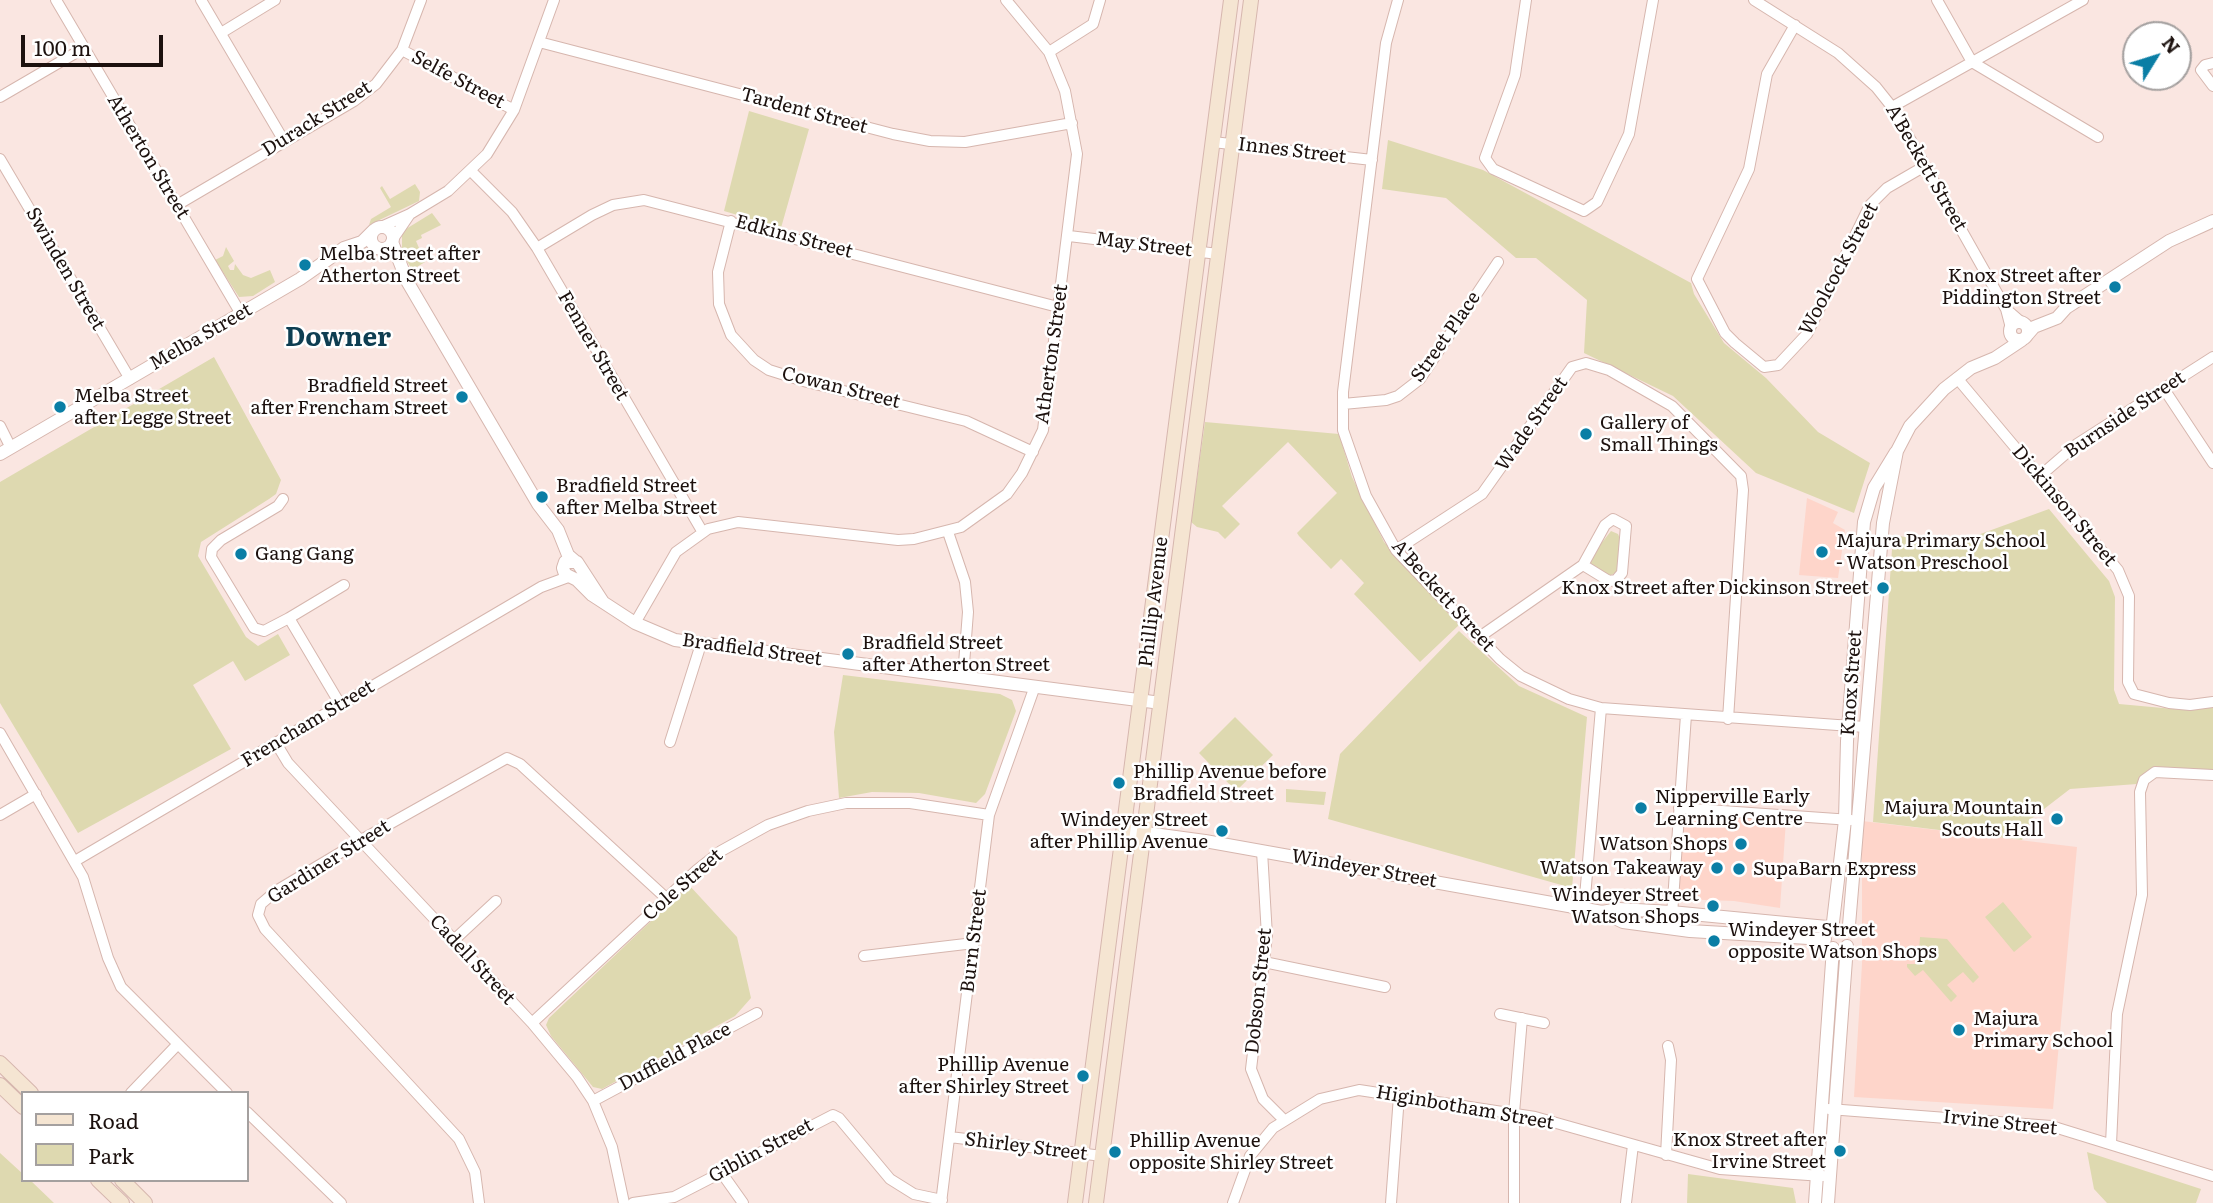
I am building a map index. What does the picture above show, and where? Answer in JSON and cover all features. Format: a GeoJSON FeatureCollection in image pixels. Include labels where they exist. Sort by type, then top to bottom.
{"type":"FeatureCollection","features":[{"type":"Feature","properties":{"kind":"main road","name":"Phillip Avenue"},"geometry":{"type":"LineString","coordinates":[[1075,1203],[1231,0]]}},
{"type":"Feature","properties":{"kind":"main road","name":"Phillip Avenue"},"geometry":{"type":"LineString","coordinates":[[1096,1203],[1251,0]]}},
{"type":"Feature","properties":{"kind":"main road"},"geometry":{"type":"LineString","coordinates":[[0,1063],[29,1091]]}},
{"type":"Feature","properties":{"kind":"main road"},"geometry":{"type":"LineString","coordinates":[[0,1085],[21,1105]]}},
{"type":"Feature","properties":{"kind":"main road"},"geometry":{"type":"LineString","coordinates":[[100,1182],[122,1203]]}},
{"type":"Feature","properties":{"kind":"main road"},"geometry":{"type":"LineString","coordinates":[[124,1182],[145,1203]]}},
{"type":"Feature","properties":{"kind":"street","name":"Atherton Street"},"geometry":{"type":"LineString","coordinates":[[55,0],[241,314]]}},
{"type":"Feature","properties":{"kind":"street"},"geometry":{"type":"LineString","coordinates":[[201,0],[284,141]]}},
{"type":"Feature","properties":{"kind":"street"},"geometry":{"type":"LineString","coordinates":[[221,33],[275,0]]}},
{"type":"Feature","properties":{"kind":"street","name":"Durack Street"},"geometry":{"type":"LineString","coordinates":[[177,205],[367,91],[384,75],[402,50],[421,0]]}},
{"type":"Feature","properties":{"kind":"street","name":"Melba Street"},"geometry":{"type":"LineString","coordinates":[[6,451],[241,314],[328,261],[344,248],[365,240],[377,228],[410,214],[448,191],[486,154],[514,110],[554,0]]}},
{"type":"Feature","properties":{"kind":"street","name":"Atherton Street"},"geometry":{"type":"LineString","coordinates":[[635,624],[676,552],[702,531],[738,522],[898,540],[948,532],[980,515],[1007,494],[1033,452],[1043,430],[1077,154],[1065,91],[1049,52],[1006,0]]}},
{"type":"Feature","properties":{"kind":"street"},"geometry":{"type":"LineString","coordinates":[[1049,52],[1093,24],[1100,0]]}},
{"type":"Feature","properties":{"kind":"street","name":"A'Beckett Street"},"geometry":{"type":"LineString","coordinates":[[1398,0],[1388,35],[1343,404],[1346,445],[1377,519],[1396,550],[1478,638],[1521,677],[1569,699],[1601,708],[1865,727]]}},
{"type":"Feature","properties":{"kind":"street"},"geometry":{"type":"LineString","coordinates":[[1527,0],[1515,75],[1485,158],[1493,169],[1584,211],[1597,202],[1629,134],[1653,0]]}},
{"type":"Feature","properties":{"kind":"street","name":"A'Beckett Street"},"geometry":{"type":"LineString","coordinates":[[1754,0],[1838,52],[1876,87],[1892,107],[2019,330]]}},
{"type":"Feature","properties":{"kind":"street"},"geometry":{"type":"LineString","coordinates":[[1937,0],[1972,62],[2098,137]]}},
{"type":"Feature","properties":{"kind":"street"},"geometry":{"type":"LineString","coordinates":[[1892,107],[2084,0]]}},
{"type":"Feature","properties":{"kind":"street","name":"Woolcock Street"},"geometry":{"type":"LineString","coordinates":[[1795,25],[1767,74],[1749,169],[1698,279],[1726,333],[1735,343],[1763,367],[1770,369],[1778,365],[1807,334],[1870,205],[1886,188],[1925,166]]}},
{"type":"Feature","properties":{"kind":"street","name":"Tardent Street"},"geometry":{"type":"LineString","coordinates":[[539,42],[893,134],[930,141],[965,142],[1072,123]]}},
{"type":"Feature","properties":{"kind":"street"},"geometry":{"type":"LineString","coordinates":[[0,97],[83,48]]}},
{"type":"Feature","properties":{"kind":"street","name":"Selfe Street"},"geometry":{"type":"LineString","coordinates":[[402,50],[514,110]]}},
{"type":"Feature","properties":{"kind":"street"},"geometry":{"type":"LineString","coordinates":[[2213,63],[2205,65],[2201,71],[2213,86]]}},
{"type":"Feature","properties":{"kind":"street","name":"Innes Street"},"geometry":{"type":"LineString","coordinates":[[1213,142],[1372,160]]}},
{"type":"Feature","properties":{"kind":"street","name":"Swinden Street"},"geometry":{"type":"LineString","coordinates":[[0,159],[130,379]]}},
{"type":"Feature","properties":{"kind":"street","name":"Fenner Street"},"geometry":{"type":"LineString","coordinates":[[471,171],[512,212],[537,248],[702,531]]}},
{"type":"Feature","properties":{"kind":"street","name":"Edkins Street"},"geometry":{"type":"LineString","coordinates":[[537,248],[592,215],[631,201],[661,202],[1058,307]]}},
{"type":"Feature","properties":{"kind":"street","name":"Melba Street"},"geometry":{"type":"LineString","coordinates":[[393,240],[410,214]]}},
{"type":"Feature","properties":{"kind":"street","name":"Cowan Street"},"geometry":{"type":"LineString","coordinates":[[731,221],[718,272],[719,304],[731,335],[754,360],[769,370],[807,382],[966,421],[1033,452]]}},
{"type":"Feature","properties":{"kind":"street","name":"Knox Street"},"geometry":{"type":"LineString","coordinates":[[1828,1203],[1824,1176],[1829,1109],[1847,946],[1853,937],[1849,925],[1852,820],[1849,727],[1864,522],[1874,488],[1910,426],[1957,378],[1985,359],[2019,330],[2066,308],[2169,241],[2213,221]]}},
{"type":"Feature","properties":{"kind":"street"},"geometry":{"type":"LineString","coordinates":[[377,228],[390,230],[393,240],[388,247],[377,248],[371,240],[377,228]]}},
{"type":"Feature","properties":{"kind":"street","name":"May Street"},"geometry":{"type":"LineString","coordinates":[[1069,236],[1218,254]]}},
{"type":"Feature","properties":{"kind":"street","name":"Bradfield Street"},"geometry":{"type":"LineString","coordinates":[[393,240],[407,281],[538,503],[570,569],[592,595],[635,624],[665,637],[701,644],[1161,702]]}},
{"type":"Feature","properties":{"kind":"street","name":"Melba Street"},"geometry":{"type":"LineString","coordinates":[[328,261],[377,248]]}},
{"type":"Feature","properties":{"kind":"street","name":"Bradfield Street"},"geometry":{"type":"LineString","coordinates":[[377,248],[407,281]]}},
{"type":"Feature","properties":{"kind":"street","name":"Street Place"},"geometry":{"type":"LineString","coordinates":[[1343,404],[1386,400],[1398,396],[1420,379],[1498,262]]}},
{"type":"Feature","properties":{"kind":"street","name":"Burnside Street"},"geometry":{"type":"LineString","coordinates":[[2040,477],[2077,444],[2213,357]]}},
{"type":"Feature","properties":{"kind":"street","name":"Wade Street"},"geometry":{"type":"LineString","coordinates":[[1396,550],[1482,494],[1572,366],[1586,363],[1609,370],[1672,406],[1741,475],[1742,503],[1728,719]]}},
{"type":"Feature","properties":{"kind":"street","name":"Dickinson Street"},"geometry":{"type":"LineString","coordinates":[[1957,378],[2118,570],[2126,584],[2130,615],[2130,688],[2140,697],[2169,703],[2190,705],[2213,702]]}},
{"type":"Feature","properties":{"kind":"street"},"geometry":{"type":"LineString","coordinates":[[2164,388],[2213,463]]}},
{"type":"Feature","properties":{"kind":"street"},"geometry":{"type":"LineString","coordinates":[[0,425],[6,451]]}},
{"type":"Feature","properties":{"kind":"street","name":"Knox Street"},"geometry":{"type":"LineString","coordinates":[[1829,1109],[1829,934],[1852,820],[1865,727],[1883,523],[1897,451]]}},
{"type":"Feature","properties":{"kind":"street"},"geometry":{"type":"LineString","coordinates":[[283,499],[278,506],[221,540],[212,549],[211,557],[254,628],[264,631],[344,585]]}},
{"type":"Feature","properties":{"kind":"street"},"geometry":{"type":"LineString","coordinates":[[1478,638],[1583,565],[1605,525],[1613,519],[1626,526],[1622,573],[1616,580],[1609,581],[1583,565]]}},
{"type":"Feature","properties":{"kind":"street"},"geometry":{"type":"LineString","coordinates":[[948,532],[965,582],[968,612],[963,677]]}},
{"type":"Feature","properties":{"kind":"street","name":"Frencham Street"},"geometry":{"type":"LineString","coordinates":[[75,861],[570,569]]}},
{"type":"Feature","properties":{"kind":"street"},"geometry":{"type":"LineString","coordinates":[[289,618],[340,705]]}},
{"type":"Feature","properties":{"kind":"street"},"geometry":{"type":"LineString","coordinates":[[670,742],[701,644]]}},
{"type":"Feature","properties":{"kind":"street","name":"Burn Street"},"geometry":{"type":"LineString","coordinates":[[942,1201],[989,815],[1035,686]]}},
{"type":"Feature","properties":{"kind":"street"},"geometry":{"type":"LineString","coordinates":[[1584,909],[1601,708]]}},
{"type":"Feature","properties":{"kind":"street"},"geometry":{"type":"LineString","coordinates":[[1671,929],[1686,715]]}},
{"type":"Feature","properties":{"kind":"street"},"geometry":{"type":"LineString","coordinates":[[0,733],[75,861],[90,894],[117,980],[134,1002],[225,1091]]}},
{"type":"Feature","properties":{"kind":"street","name":"Cadell Street"},"geometry":{"type":"LineString","coordinates":[[276,743],[288,763],[532,1023],[565,1062],[593,1101],[612,1149],[624,1203]]}},
{"type":"Feature","properties":{"kind":"street","name":"Gardiner Street"},"geometry":{"type":"LineString","coordinates":[[479,1203],[475,1172],[459,1139],[260,921],[259,909],[268,897],[496,761],[507,758],[520,764],[666,898]]}},
{"type":"Feature","properties":{"kind":"street"},"geometry":{"type":"LineString","coordinates":[[2111,1144],[2117,1014],[2142,895],[2140,792],[2144,780],[2155,772],[2213,775]]}},
{"type":"Feature","properties":{"kind":"street"},"geometry":{"type":"LineString","coordinates":[[0,815],[36,794]]}},
{"type":"Feature","properties":{"kind":"street","name":"Cole Street"},"geometry":{"type":"LineString","coordinates":[[532,1023],[721,850],[768,825],[807,811],[846,803],[888,802],[989,815]]}},
{"type":"Feature","properties":{"kind":"street"},"geometry":{"type":"LineString","coordinates":[[1679,808],[1852,820]]}},
{"type":"Feature","properties":{"kind":"street","name":"Windeyer Street"},"geometry":{"type":"LineString","coordinates":[[1124,830],[1262,851],[1602,912],[1623,922],[1671,929],[1829,934]]}},
{"type":"Feature","properties":{"kind":"street","name":"Dobson Street"},"geometry":{"type":"LineString","coordinates":[[1262,851],[1267,936],[1251,1069],[1263,1099],[1284,1120]]}},
{"type":"Feature","properties":{"kind":"street"},"geometry":{"type":"LineString","coordinates":[[454,940],[496,901]]}},
{"type":"Feature","properties":{"kind":"street","name":"Windeyer Street"},"geometry":{"type":"LineString","coordinates":[[1602,912],[1619,909],[1671,912],[1829,934]]}},
{"type":"Feature","properties":{"kind":"street"},"geometry":{"type":"LineString","coordinates":[[1847,946],[1829,934],[1842,921],[1849,925]]}},
{"type":"Feature","properties":{"kind":"street"},"geometry":{"type":"LineString","coordinates":[[864,956],[974,943]]}},
{"type":"Feature","properties":{"kind":"street"},"geometry":{"type":"LineString","coordinates":[[1264,962],[1385,987]]}},
{"type":"Feature","properties":{"kind":"street","name":"Duffield Place"},"geometry":{"type":"LineString","coordinates":[[593,1101],[757,1013]]}},
{"type":"Feature","properties":{"kind":"street"},"geometry":{"type":"LineString","coordinates":[[1500,1014],[1544,1023]]}},
{"type":"Feature","properties":{"kind":"street"},"geometry":{"type":"LineString","coordinates":[[1514,1203],[1514,1113],[1522,1018]]}},
{"type":"Feature","properties":{"kind":"street"},"geometry":{"type":"LineString","coordinates":[[133,1091],[177,1045]]}},
{"type":"Feature","properties":{"kind":"street"},"geometry":{"type":"LineString","coordinates":[[1666,1155],[1671,1060],[1668,1046]]}},
{"type":"Feature","properties":{"kind":"street","name":"Higinbotham Street"},"geometry":{"type":"LineString","coordinates":[[1233,1203],[1250,1156],[1284,1120],[1302,1108],[1340,1093],[1359,1090],[1514,1113],[1720,1168],[1824,1176]]}},
{"type":"Feature","properties":{"kind":"street"},"geometry":{"type":"LineString","coordinates":[[1391,1203],[1399,1096]]}},
{"type":"Feature","properties":{"kind":"street","name":"Irvine Street"},"geometry":{"type":"LineString","coordinates":[[1829,1109],[2039,1124],[2213,1176]]}},
{"type":"Feature","properties":{"kind":"street"},"geometry":{"type":"LineString","coordinates":[[248,1113],[341,1203]]}},
{"type":"Feature","properties":{"kind":"street","name":"Giblin Street"},"geometry":{"type":"LineString","coordinates":[[633,1203],[667,1200],[820,1119],[833,1115],[839,1118],[890,1179],[914,1194],[942,1201]]}},
{"type":"Feature","properties":{"kind":"street","name":"Shirley Street"},"geometry":{"type":"LineString","coordinates":[[950,1137],[1101,1156]]}},
{"type":"Feature","properties":{"kind":"street"},"geometry":{"type":"LineString","coordinates":[[1626,1203],[1633,1145]]}},
{"type":"Feature","properties":{"kind":"street"},"geometry":{"type":"LineString","coordinates":[[721,1172],[743,1203]]}},
{"type":"Feature","properties":{"kind":"street","name":"Knox Street"},"geometry":{"type":"LineString","coordinates":[[1815,1203],[1824,1176]]}},
{"type":"Feature","properties":{"kind":"shaded area","name":"Majura Primary School - Watson Preschool"},"geometry":{"type":"Polygon","coordinates":[[[1807,498],[1838,512],[1833,523],[1845,530],[1838,578],[1799,575],[1807,498]]]}},
{"type":"Feature","properties":{"kind":"shaded area","name":"Watson Shops"},"geometry":{"type":"Polygon","coordinates":[[[1684,812],[1786,820],[1780,908],[1734,901],[1677,899],[1684,812]]]}},
{"type":"Feature","properties":{"kind":"shaded area","name":"Majura Primary School"},"geometry":{"type":"Polygon","coordinates":[[[1862,821],[2077,847],[2053,1109],[1854,1097],[1862,964],[1862,821]]]}},
{"type":"Feature","properties":{"kind":"green space"},"geometry":{"type":"Polygon","coordinates":[[[749,111],[809,129],[781,228],[724,211],[749,111]]]}},
{"type":"Feature","properties":{"kind":"green space"},"geometry":{"type":"Polygon","coordinates":[[[1388,140],[1483,170],[1691,283],[1694,294],[1724,343],[1766,378],[1818,432],[1870,463],[1854,513],[1756,473],[1673,396],[1584,353],[1587,300],[1536,258],[1516,258],[1446,198],[1382,189],[1388,140]]]}},
{"type":"Feature","properties":{"kind":"green space"},"geometry":{"type":"Polygon","coordinates":[[[415,184],[420,192],[419,201],[369,225],[371,219],[391,207],[380,188],[382,186],[390,199],[415,184]]]}},
{"type":"Feature","properties":{"kind":"green space"},"geometry":{"type":"Polygon","coordinates":[[[432,213],[441,225],[421,235],[422,238],[416,241],[425,262],[412,270],[402,252],[402,235],[406,229],[432,213]]]}},
{"type":"Feature","properties":{"kind":"green space"},"geometry":{"type":"Polygon","coordinates":[[[226,247],[234,261],[228,266],[230,270],[234,270],[235,264],[243,275],[251,278],[270,270],[275,282],[253,296],[239,297],[215,260],[223,256],[226,247]]]}},
{"type":"Feature","properties":{"kind":"green space"},"geometry":{"type":"Polygon","coordinates":[[[214,357],[281,480],[276,494],[201,542],[198,556],[246,637],[258,646],[278,634],[290,655],[245,681],[233,661],[193,685],[231,749],[78,833],[0,703],[0,482],[214,357]]]}},
{"type":"Feature","properties":{"kind":"green space"},"geometry":{"type":"Polygon","coordinates":[[[1205,422],[1339,434],[1352,477],[1384,542],[1459,625],[1420,662],[1354,594],[1364,583],[1341,559],[1331,569],[1299,536],[1297,533],[1337,493],[1288,442],[1222,506],[1240,524],[1225,539],[1218,532],[1197,527],[1191,522],[1205,422]]]}},
{"type":"Feature","properties":{"kind":"green space"},"geometry":{"type":"Polygon","coordinates":[[[2049,509],[2109,581],[2115,597],[2114,690],[2119,704],[2185,710],[2213,707],[2213,773],[2153,767],[2143,774],[2137,784],[2070,789],[2031,819],[2022,840],[1873,822],[1893,535],[1925,540],[1942,548],[2049,509]]]}},
{"type":"Feature","properties":{"kind":"green space"},"geometry":{"type":"Polygon","coordinates":[[[1611,531],[1618,534],[1621,541],[1617,572],[1609,576],[1592,566],[1589,559],[1611,531]]]}},
{"type":"Feature","properties":{"kind":"green space"},"geometry":{"type":"Polygon","coordinates":[[[1459,631],[1519,686],[1587,717],[1572,888],[1328,819],[1340,754],[1459,631]]]}},
{"type":"Feature","properties":{"kind":"green space"},"geometry":{"type":"Polygon","coordinates":[[[843,675],[1000,694],[1012,700],[1016,711],[985,794],[976,803],[919,793],[872,792],[839,798],[834,732],[843,675]]]}},
{"type":"Feature","properties":{"kind":"green space"},"geometry":{"type":"Polygon","coordinates":[[[1235,717],[1273,755],[1236,791],[1199,753],[1235,717]]]}},
{"type":"Feature","properties":{"kind":"green space"},"geometry":{"type":"Polygon","coordinates":[[[1286,789],[1326,792],[1324,805],[1286,802],[1286,789]]]}},
{"type":"Feature","properties":{"kind":"green space"},"geometry":{"type":"Polygon","coordinates":[[[689,885],[737,937],[751,998],[735,1016],[602,1089],[593,1087],[551,1036],[546,1025],[549,1018],[689,885]]]}},
{"type":"Feature","properties":{"kind":"green space"},"geometry":{"type":"Polygon","coordinates":[[[2003,902],[2032,937],[2014,952],[1985,917],[2003,902]]]}},
{"type":"Feature","properties":{"kind":"green space"},"geometry":{"type":"Polygon","coordinates":[[[1920,937],[1947,939],[1979,977],[1973,983],[1963,972],[1947,985],[1957,996],[1951,1002],[1923,970],[1915,976],[1907,967],[1907,964],[1918,964],[1920,937]]]}},
{"type":"Feature","properties":{"kind":"green space"},"geometry":{"type":"Polygon","coordinates":[[[2087,1152],[2201,1189],[2196,1203],[2107,1203],[2094,1189],[2087,1152]]]}},
{"type":"Feature","properties":{"kind":"green space"},"geometry":{"type":"Polygon","coordinates":[[[0,1153],[21,1172],[21,1182],[32,1182],[54,1203],[0,1203],[0,1153]]]}},
{"type":"Feature","properties":{"kind":"green space"},"geometry":{"type":"Polygon","coordinates":[[[1688,1174],[1793,1188],[1796,1203],[1687,1203],[1688,1174]]]}},
{"type":"Feature","properties":{"kind":"place","name":"Melba Street after Atherton Street"},"geometry":{"type":"Point","coordinates":[305,265]}},
{"type":"Feature","properties":{"kind":"place","name":"Knox Street after Piddington Street"},"geometry":{"type":"Point","coordinates":[2115,287]}},
{"type":"Feature","properties":{"kind":"place","name":"Bradfield Street after Frencham Street"},"geometry":{"type":"Point","coordinates":[462,397]}},
{"type":"Feature","properties":{"kind":"place","name":"Melba Street after Legge Street"},"geometry":{"type":"Point","coordinates":[60,407]}},
{"type":"Feature","properties":{"kind":"place","name":"Gallery of Small Things"},"geometry":{"type":"Point","coordinates":[1586,434]}},
{"type":"Feature","properties":{"kind":"place","name":"Bradfield Street after Melba Street"},"geometry":{"type":"Point","coordinates":[542,497]}},
{"type":"Feature","properties":{"kind":"place","name":"Majura Primary School - Watson Preschool"},"geometry":{"type":"Point","coordinates":[1822,552]}},
{"type":"Feature","properties":{"kind":"place","name":"Gang Gang"},"geometry":{"type":"Point","coordinates":[241,554]}},
{"type":"Feature","properties":{"kind":"place","name":"Knox Street after Dickinson Street"},"geometry":{"type":"Point","coordinates":[1883,588]}},
{"type":"Feature","properties":{"kind":"place","name":"Bradfield Street after Atherton Street"},"geometry":{"type":"Point","coordinates":[848,654]}},
{"type":"Feature","properties":{"kind":"place","name":"Phillip Avenue before Bradfield Street"},"geometry":{"type":"Point","coordinates":[1119,783]}},
{"type":"Feature","properties":{"kind":"place","name":"Nipperville Early Learning Centre"},"geometry":{"type":"Point","coordinates":[1641,808]}},
{"type":"Feature","properties":{"kind":"place","name":"Majura Mountain Scouts Hall"},"geometry":{"type":"Point","coordinates":[2057,819]}},
{"type":"Feature","properties":{"kind":"place","name":"Windeyer Street after Phillip Avenue"},"geometry":{"type":"Point","coordinates":[1222,831]}},
{"type":"Feature","properties":{"kind":"place","name":"Watson Shops"},"geometry":{"type":"Point","coordinates":[1741,844]}},
{"type":"Feature","properties":{"kind":"place","name":"Watson Takeaway"},"geometry":{"type":"Point","coordinates":[1717,868]}},
{"type":"Feature","properties":{"kind":"place","name":"SupaBarn Express"},"geometry":{"type":"Point","coordinates":[1739,869]}},
{"type":"Feature","properties":{"kind":"place","name":"Windeyer Street Watson Shops"},"geometry":{"type":"Point","coordinates":[1713,906]}},
{"type":"Feature","properties":{"kind":"place","name":"Windeyer Street opposite Watson Shops"},"geometry":{"type":"Point","coordinates":[1714,941]}},
{"type":"Feature","properties":{"kind":"place","name":"Majura Primary School"},"geometry":{"type":"Point","coordinates":[1959,1030]}},
{"type":"Feature","properties":{"kind":"place","name":"Phillip Avenue after Shirley Street"},"geometry":{"type":"Point","coordinates":[1083,1076]}},
{"type":"Feature","properties":{"kind":"place","name":"Knox Street after Irvine Street"},"geometry":{"type":"Point","coordinates":[1840,1151]}},
{"type":"Feature","properties":{"kind":"place","name":"Phillip Avenue opposite Shirley Street"},"geometry":{"type":"Point","coordinates":[1115,1152]}},
{"type":"Feature","properties":{"kind":"district","name":"Downer"},"geometry":{"type":"Point","coordinates":[338,338]}}]}
